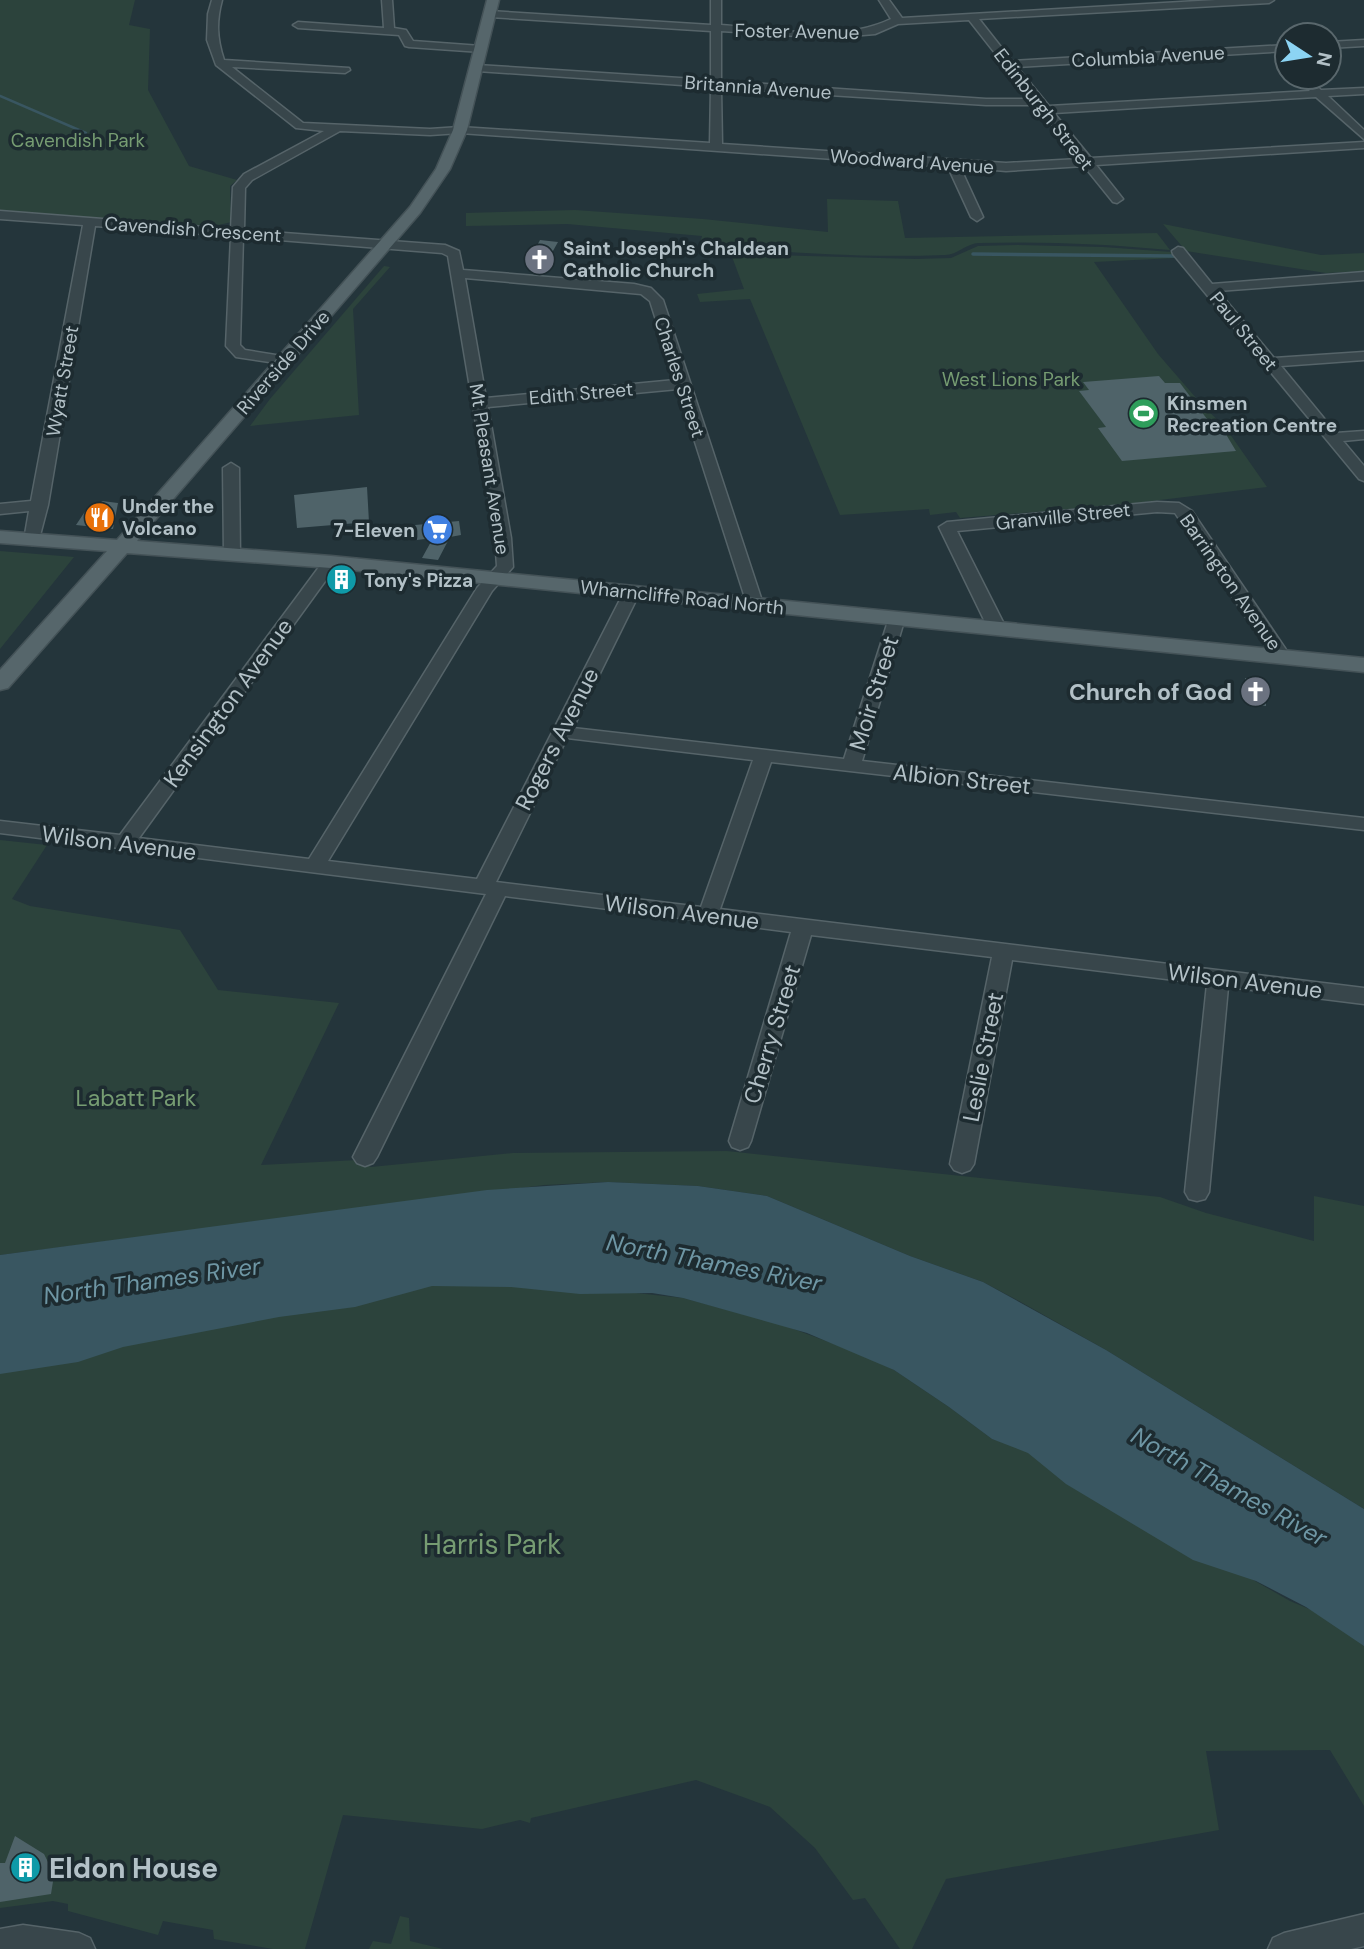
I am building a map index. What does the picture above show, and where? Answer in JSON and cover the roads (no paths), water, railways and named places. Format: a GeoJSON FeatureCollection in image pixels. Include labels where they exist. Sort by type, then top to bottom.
{"type":"FeatureCollection","features":[{"type":"Feature","properties":{"kind":"main road","name":"Riverside Drive"},"geometry":{"type":"LineString","coordinates":[[0,683],[415,211],[443,169],[460,130],[494,0]]}},
{"type":"Feature","properties":{"kind":"main road","name":"Wharncliffe Road North"},"geometry":{"type":"LineString","coordinates":[[0,537],[331,562],[1364,665]]}},
{"type":"Feature","properties":{"kind":"street"},"geometry":{"type":"LineString","coordinates":[[217,0],[213,14],[212,40],[220,63],[300,126],[314,141]]}},
{"type":"Feature","properties":{"kind":"street"},"geometry":{"type":"LineString","coordinates":[[387,0],[389,31]]}},
{"type":"Feature","properties":{"kind":"street"},"geometry":{"type":"LineString","coordinates":[[716,0],[716,147]]}},
{"type":"Feature","properties":{"kind":"street"},"geometry":{"type":"LineString","coordinates":[[884,0],[897,17],[896,21]]}},
{"type":"Feature","properties":{"kind":"street","name":"Foster Avenue"},"geometry":{"type":"LineString","coordinates":[[490,14],[854,35],[875,32],[896,21],[1269,0]]}},
{"type":"Feature","properties":{"kind":"street","name":"Edinburgh Street"},"geometry":{"type":"LineString","coordinates":[[972,17],[1117,199]]}},
{"type":"Feature","properties":{"kind":"street"},"geometry":{"type":"LineString","coordinates":[[298,26],[402,32],[409,44],[481,49]]}},
{"type":"Feature","properties":{"kind":"street"},"geometry":{"type":"LineString","coordinates":[[1343,44],[1364,43]]}},
{"type":"Feature","properties":{"kind":"street","name":"Columbia Avenue"},"geometry":{"type":"LineString","coordinates":[[1008,64],[1273,49]]}},
{"type":"Feature","properties":{"kind":"street"},"geometry":{"type":"LineString","coordinates":[[220,63],[345,70]]}},
{"type":"Feature","properties":{"kind":"street","name":"Britannia Avenue"},"geometry":{"type":"LineString","coordinates":[[477,68],[1041,106],[1364,91]]}},
{"type":"Feature","properties":{"kind":"street"},"geometry":{"type":"LineString","coordinates":[[1316,91],[1364,136]]}},
{"type":"Feature","properties":{"kind":"street","name":"Woodward Avenue"},"geometry":{"type":"LineString","coordinates":[[300,126],[430,132],[460,130],[1006,167],[1364,145]]}},
{"type":"Feature","properties":{"kind":"street"},"geometry":{"type":"LineString","coordinates":[[283,360],[241,354],[233,345],[239,187],[248,177],[337,128]]}},
{"type":"Feature","properties":{"kind":"street"},"geometry":{"type":"LineString","coordinates":[[953,164],[978,217]]}},
{"type":"Feature","properties":{"kind":"street","name":"Cavendish Crescent"},"geometry":{"type":"LineString","coordinates":[[0,215],[385,244]]}},
{"type":"Feature","properties":{"kind":"street","name":"Wyatt Street"},"geometry":{"type":"LineString","coordinates":[[32,540],[90,221]]}},
{"type":"Feature","properties":{"kind":"street","name":"Mt Pleasant Avenue"},"geometry":{"type":"LineString","coordinates":[[314,867],[485,587],[497,578],[505,567],[503,538],[454,254],[445,249],[385,244]]}},
{"type":"Feature","properties":{"kind":"street","name":"Paul Street"},"geometry":{"type":"LineString","coordinates":[[1178,251],[1364,476]]}},
{"type":"Feature","properties":{"kind":"street","name":"Charles Street"},"geometry":{"type":"LineString","coordinates":[[459,274],[634,288],[646,291],[656,300],[755,604]]}},
{"type":"Feature","properties":{"kind":"street"},"geometry":{"type":"LineString","coordinates":[[1210,288],[1364,276]]}},
{"type":"Feature","properties":{"kind":"street"},"geometry":{"type":"LineString","coordinates":[[1269,363],[1364,356]]}},
{"type":"Feature","properties":{"kind":"street","name":"Edith Street"},"geometry":{"type":"LineString","coordinates":[[481,403],[682,384]]}},
{"type":"Feature","properties":{"kind":"street"},"geometry":{"type":"LineString","coordinates":[[1333,438],[1364,435]]}},
{"type":"Feature","properties":{"kind":"street"},"geometry":{"type":"LineString","coordinates":[[231,468],[232,555]]}},
{"type":"Feature","properties":{"kind":"street"},"geometry":{"type":"LineString","coordinates":[[0,509],[40,505]]}},
{"type":"Feature","properties":{"kind":"street","name":"Granville Street"},"geometry":{"type":"LineString","coordinates":[[997,628],[947,527],[1157,507],[1179,508]]}},
{"type":"Feature","properties":{"kind":"street","name":"Barrington Avenue"},"geometry":{"type":"LineString","coordinates":[[1179,508],[1282,657]]}},
{"type":"Feature","properties":{"kind":"street","name":"Kensington Avenue"},"geometry":{"type":"LineString","coordinates":[[124,844],[331,562]]}},
{"type":"Feature","properties":{"kind":"street","name":"Rogers Avenue"},"geometry":{"type":"LineString","coordinates":[[365,1157],[561,732],[632,592]]}},
{"type":"Feature","properties":{"kind":"street","name":"Moir Street"},"geometry":{"type":"LineString","coordinates":[[851,767],[897,618]]}},
{"type":"Feature","properties":{"kind":"street","name":"Albion Street"},"geometry":{"type":"LineString","coordinates":[[561,732],[1364,824]]}},
{"type":"Feature","properties":{"kind":"street"},"geometry":{"type":"LineString","coordinates":[[708,915],[764,756]]}},
{"type":"Feature","properties":{"kind":"street","name":"Wilson Avenue"},"geometry":{"type":"LineString","coordinates":[[0,827],[1364,996]]}},
{"type":"Feature","properties":{"kind":"street","name":"Cherry Street"},"geometry":{"type":"LineString","coordinates":[[740,1141],[803,928]]}},
{"type":"Feature","properties":{"kind":"street","name":"Leslie Street"},"geometry":{"type":"LineString","coordinates":[[962,1164],[1003,950]]}},
{"type":"Feature","properties":{"kind":"street"},"geometry":{"type":"LineString","coordinates":[[1197,1192],[1218,978]]}},
{"type":"Feature","properties":{"kind":"street"},"geometry":{"type":"LineString","coordinates":[[1284,1949],[1364,1930]]}},
{"type":"Feature","properties":{"kind":"street"},"geometry":{"type":"LineString","coordinates":[[0,1945],[23,1941],[79,1949]]}},
{"type":"Feature","properties":{"kind":"water","name":"North Thames River"},"geometry":{"type":"Polygon","coordinates":[[[608,1182],[698,1186],[767,1196],[910,1256],[983,1282],[1106,1350],[1364,1509],[1364,1646],[1306,1607],[1256,1581],[1193,1560],[1066,1484],[1028,1453],[992,1439],[894,1370],[807,1333],[683,1298],[652,1293],[580,1294],[511,1287],[432,1286],[355,1307],[279,1317],[123,1347],[78,1362],[0,1374],[0,1255],[487,1190],[608,1182]]]}},
{"type":"Feature","properties":{"kind":"waterway"},"geometry":{"type":"LineString","coordinates":[[0,96],[86,133]]}},
{"type":"Feature","properties":{"kind":"waterway"},"geometry":{"type":"LineString","coordinates":[[973,254],[1174,256]]}},
{"type":"Feature","properties":{"kind":"place","name":"Saint Joseph's Chaldean Catholic Church"},"geometry":{"type":"Point","coordinates":[540,259]}},
{"type":"Feature","properties":{"kind":"place","name":"Kinsmen Recreation Centre"},"geometry":{"type":"Point","coordinates":[1144,414]}},
{"type":"Feature","properties":{"kind":"place","name":"Under the Volcano"},"geometry":{"type":"Point","coordinates":[99,517]}},
{"type":"Feature","properties":{"kind":"place","name":"7-Eleven"},"geometry":{"type":"Point","coordinates":[438,530]}},
{"type":"Feature","properties":{"kind":"place","name":"Tony's Pizza"},"geometry":{"type":"Point","coordinates":[341,580]}},
{"type":"Feature","properties":{"kind":"place","name":"Church of God"},"geometry":{"type":"Point","coordinates":[1255,692]}},
{"type":"Feature","properties":{"kind":"place","name":"Eldon House"},"geometry":{"type":"Point","coordinates":[26,1868]}},
{"type":"Feature","properties":{"kind":"park label","name":"Cavendish Park"},"geometry":{"type":"Point","coordinates":[78,140]}},
{"type":"Feature","properties":{"kind":"park label","name":"West Lions Park"},"geometry":{"type":"Point","coordinates":[1011,379]}},
{"type":"Feature","properties":{"kind":"park label","name":"Labatt Park"},"geometry":{"type":"Point","coordinates":[136,1098]}},
{"type":"Feature","properties":{"kind":"park label","name":"Harris Park"},"geometry":{"type":"Point","coordinates":[492,1544]}}]}
